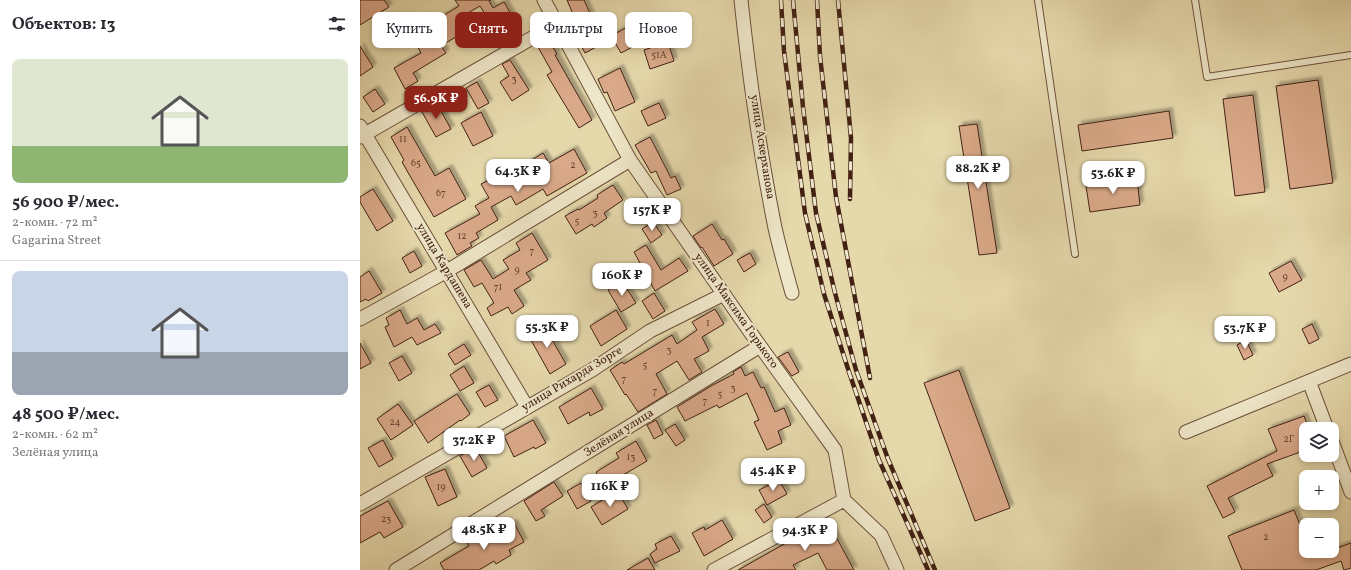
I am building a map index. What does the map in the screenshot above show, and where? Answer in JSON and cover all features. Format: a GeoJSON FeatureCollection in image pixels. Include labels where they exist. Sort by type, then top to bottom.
{"type":"FeatureCollection","features":[{"type":"Feature","properties":{"kind":"street","name":"улица Максима Горького"},"geometry":{"type":"LineString","coordinates":[[544,0],[551,12]]}},
{"type":"Feature","properties":{"kind":"street","name":"улица Аскерханова"},"geometry":{"type":"LineString","coordinates":[[741,0],[746,47],[760,141],[776,228],[792,292]]}},
{"type":"Feature","properties":{"kind":"street"},"geometry":{"type":"LineString","coordinates":[[362,132],[530,39]]}},
{"type":"Feature","properties":{"kind":"street","name":"улица Максима Горького"},"geometry":{"type":"LineString","coordinates":[[571,48],[630,160],[760,346],[835,450],[844,500]]}},
{"type":"Feature","properties":{"kind":"street","name":"улица Кардашева"},"geometry":{"type":"LineString","coordinates":[[362,132],[447,271],[527,407]]}},
{"type":"Feature","properties":{"kind":"street"},"geometry":{"type":"LineString","coordinates":[[360,319],[447,271],[630,160]]}},
{"type":"Feature","properties":{"kind":"street","name":"улица Рихарда Зорге"},"geometry":{"type":"LineString","coordinates":[[360,504],[592,370],[650,331],[724,294]]}},
{"type":"Feature","properties":{"kind":"street","name":"Зелёная улица"},"geometry":{"type":"LineString","coordinates":[[396,570],[760,346]]}},
{"type":"Feature","properties":{"kind":"street"},"geometry":{"type":"LineString","coordinates":[[1186,432],[1351,364]]}},
{"type":"Feature","properties":{"kind":"street"},"geometry":{"type":"LineString","coordinates":[[1309,382],[1324,422]]}},
{"type":"Feature","properties":{"kind":"street"},"geometry":{"type":"LineString","coordinates":[[1339,460],[1351,492]]}},
{"type":"Feature","properties":{"kind":"street"},"geometry":{"type":"LineString","coordinates":[[714,570],[844,500],[881,535],[897,570]]}},
{"type":"Feature","properties":{"kind":"lane"},"geometry":{"type":"LineString","coordinates":[[1038,0],[1075,254]]}},
{"type":"Feature","properties":{"kind":"lane"},"geometry":{"type":"LineString","coordinates":[[1195,0],[1207,77],[1351,55]]}},
{"type":"Feature","properties":{"kind":"building"},"geometry":{"type":"Polygon","coordinates":[[[360,0],[384,0],[389,7],[381,12],[372,12],[372,18],[360,25],[360,0]]]}},
{"type":"Feature","properties":{"kind":"building"},"geometry":{"type":"Polygon","coordinates":[[[455,0],[491,0],[489,1],[493,8],[504,2],[510,12],[484,12],[480,6],[470,12],[455,12],[455,37],[447,42],[447,13],[459,6],[455,0]]]}},
{"type":"Feature","properties":{"kind":"building"},"geometry":{"type":"Polygon","coordinates":[[[567,0],[584,0],[589,12],[572,12],[567,0]]]}},
{"type":"Feature","properties":{"kind":"building"},"geometry":{"type":"Polygon","coordinates":[[[625,28],[625,48],[630,48],[621,53],[617,46],[617,33],[625,28]]]}},
{"type":"Feature","properties":{"kind":"building"},"geometry":{"type":"Polygon","coordinates":[[[360,46],[373,67],[360,76],[360,46]]]}},
{"type":"Feature","properties":{"kind":"building"},"geometry":{"type":"Polygon","coordinates":[[[418,48],[442,48],[446,53],[413,73],[418,81],[405,89],[394,68],[421,53],[418,48]]]}},
{"type":"Feature","properties":{"kind":"building"},"geometry":{"type":"Polygon","coordinates":[[[539,48],[553,48],[557,54],[555,55],[592,120],[579,128],[547,75],[552,72],[539,48]]]}},
{"type":"Feature","properties":{"kind":"building"},"geometry":{"type":"Polygon","coordinates":[[[582,48],[594,48],[585,53],[582,48]]]}},
{"type":"Feature","properties":{"kind":"building"},"geometry":{"type":"Polygon","coordinates":[[[650,48],[670,48],[674,61],[650,69],[644,50],[650,48]]]}},
{"type":"Feature","properties":{"kind":"building"},"geometry":{"type":"Polygon","coordinates":[[[510,60],[529,90],[512,101],[500,82],[509,76],[502,64],[510,60]]]}},
{"type":"Feature","properties":{"kind":"building"},"geometry":{"type":"Polygon","coordinates":[[[620,68],[635,102],[615,111],[607,92],[604,93],[598,79],[620,68]]]}},
{"type":"Feature","properties":{"kind":"building"},"geometry":{"type":"Polygon","coordinates":[[[1318,80],[1333,183],[1290,189],[1276,86],[1318,80]]]}},
{"type":"Feature","properties":{"kind":"building"},"geometry":{"type":"Polygon","coordinates":[[[477,82],[489,103],[478,109],[466,88],[477,82]]]}},
{"type":"Feature","properties":{"kind":"building"},"geometry":{"type":"Polygon","coordinates":[[[375,89],[385,104],[373,112],[363,97],[375,89]]]}},
{"type":"Feature","properties":{"kind":"building"},"geometry":{"type":"Polygon","coordinates":[[[1253,95],[1265,192],[1235,196],[1223,99],[1253,95]]]}},
{"type":"Feature","properties":{"kind":"building"},"geometry":{"type":"Polygon","coordinates":[[[659,103],[666,118],[648,126],[641,111],[659,103]]]}},
{"type":"Feature","properties":{"kind":"building"},"geometry":{"type":"Polygon","coordinates":[[[437,104],[451,129],[436,137],[422,112],[437,104]]]}},
{"type":"Feature","properties":{"kind":"building"},"geometry":{"type":"Polygon","coordinates":[[[1169,111],[1173,138],[1082,151],[1078,125],[1169,111]]]}},
{"type":"Feature","properties":{"kind":"building"},"geometry":{"type":"Polygon","coordinates":[[[481,112],[493,136],[473,146],[461,123],[481,112]]]}},
{"type":"Feature","properties":{"kind":"building"},"geometry":{"type":"Polygon","coordinates":[[[977,124],[997,253],[979,255],[959,126],[977,124]]]}},
{"type":"Feature","properties":{"kind":"building"},"geometry":{"type":"Polygon","coordinates":[[[407,127],[435,176],[449,168],[466,199],[434,217],[402,162],[404,160],[391,137],[407,127]]]}},
{"type":"Feature","properties":{"kind":"building"},"geometry":{"type":"Polygon","coordinates":[[[650,137],[671,178],[675,176],[681,189],[667,195],[656,171],[651,173],[635,145],[650,137]]]}},
{"type":"Feature","properties":{"kind":"building"},"geometry":{"type":"Polygon","coordinates":[[[574,149],[587,173],[547,196],[543,189],[516,205],[511,196],[491,207],[498,220],[476,233],[479,238],[470,243],[472,246],[457,255],[445,233],[480,214],[475,206],[489,198],[481,184],[497,176],[501,182],[528,165],[527,163],[543,153],[549,163],[574,149]]]}},
{"type":"Feature","properties":{"kind":"building"},"geometry":{"type":"Polygon","coordinates":[[[1137,179],[1140,205],[1090,212],[1086,186],[1137,179]]]}},
{"type":"Feature","properties":{"kind":"building"},"geometry":{"type":"Polygon","coordinates":[[[613,185],[623,200],[604,213],[607,218],[594,227],[592,224],[576,234],[565,216],[578,209],[579,210],[598,198],[597,195],[613,185]]]}},
{"type":"Feature","properties":{"kind":"building"},"geometry":{"type":"Polygon","coordinates":[[[373,189],[393,221],[377,231],[360,202],[360,197],[373,189]]]}},
{"type":"Feature","properties":{"kind":"building"},"geometry":{"type":"Polygon","coordinates":[[[653,222],[662,235],[651,243],[642,229],[653,222]]]}},
{"type":"Feature","properties":{"kind":"building"},"geometry":{"type":"Polygon","coordinates":[[[712,224],[722,240],[724,239],[733,254],[714,266],[693,236],[712,224]]]}},
{"type":"Feature","properties":{"kind":"building"},"geometry":{"type":"Polygon","coordinates":[[[532,233],[548,260],[526,273],[531,280],[514,290],[524,306],[512,314],[508,307],[491,316],[487,308],[494,303],[482,283],[474,287],[464,270],[481,260],[493,279],[509,269],[503,260],[520,250],[516,243],[532,233]]]}},
{"type":"Feature","properties":{"kind":"building"},"geometry":{"type":"Polygon","coordinates":[[[646,245],[661,270],[679,258],[688,271],[655,291],[634,252],[646,245]]]}},
{"type":"Feature","properties":{"kind":"building"},"geometry":{"type":"Polygon","coordinates":[[[414,251],[422,266],[410,273],[402,258],[414,251]]]}},
{"type":"Feature","properties":{"kind":"building"},"geometry":{"type":"Polygon","coordinates":[[[750,253],[756,264],[744,272],[737,260],[750,253]]]}},
{"type":"Feature","properties":{"kind":"building"},"geometry":{"type":"Polygon","coordinates":[[[1291,261],[1302,280],[1279,292],[1269,273],[1291,261]]]}},
{"type":"Feature","properties":{"kind":"building"},"geometry":{"type":"Polygon","coordinates":[[[369,271],[382,293],[368,301],[366,299],[360,302],[360,277],[369,271]]]}},
{"type":"Feature","properties":{"kind":"building"},"geometry":{"type":"Polygon","coordinates":[[[622,281],[636,303],[621,312],[608,290],[622,281]]]}},
{"type":"Feature","properties":{"kind":"building"},"geometry":{"type":"Polygon","coordinates":[[[654,293],[665,311],[653,319],[642,301],[654,293]]]}},
{"type":"Feature","properties":{"kind":"building"},"geometry":{"type":"Polygon","coordinates":[[[715,309],[724,324],[702,337],[709,351],[694,359],[702,372],[689,380],[677,361],[656,374],[667,394],[638,412],[626,394],[625,395],[610,370],[622,362],[624,364],[672,335],[677,344],[697,330],[692,322],[715,309]]]}},
{"type":"Feature","properties":{"kind":"building"},"geometry":{"type":"Polygon","coordinates":[[[400,310],[407,324],[417,318],[424,330],[435,324],[441,333],[417,345],[412,337],[394,347],[385,327],[389,325],[386,318],[400,310]]]}},
{"type":"Feature","properties":{"kind":"building"},"geometry":{"type":"Polygon","coordinates":[[[616,310],[627,329],[601,346],[590,326],[616,310]]]}},
{"type":"Feature","properties":{"kind":"building"},"geometry":{"type":"Polygon","coordinates":[[[543,324],[566,364],[550,374],[527,333],[543,324]]]}},
{"type":"Feature","properties":{"kind":"building"},"geometry":{"type":"Polygon","coordinates":[[[1312,324],[1319,339],[1309,344],[1302,329],[1312,324]]]}},
{"type":"Feature","properties":{"kind":"building"},"geometry":{"type":"Polygon","coordinates":[[[1246,340],[1253,355],[1244,360],[1237,345],[1246,340]]]}},
{"type":"Feature","properties":{"kind":"building"},"geometry":{"type":"Polygon","coordinates":[[[360,343],[371,363],[360,369],[360,343]]]}},
{"type":"Feature","properties":{"kind":"building"},"geometry":{"type":"Polygon","coordinates":[[[464,344],[471,355],[455,365],[448,354],[464,344]]]}},
{"type":"Feature","properties":{"kind":"building"},"geometry":{"type":"Polygon","coordinates":[[[788,352],[799,372],[792,376],[778,357],[788,352]]]}},
{"type":"Feature","properties":{"kind":"building"},"geometry":{"type":"Polygon","coordinates":[[[402,356],[412,373],[399,381],[389,363],[402,356]]]}},
{"type":"Feature","properties":{"kind":"building"},"geometry":{"type":"Polygon","coordinates":[[[464,366],[474,383],[460,391],[450,375],[464,366]]]}},
{"type":"Feature","properties":{"kind":"building"},"geometry":{"type":"Polygon","coordinates":[[[741,367],[745,376],[753,372],[761,388],[764,387],[775,412],[784,408],[791,425],[778,431],[782,443],[767,450],[754,422],[759,420],[747,393],[719,408],[717,405],[685,421],[677,407],[734,374],[733,372],[741,367]]]}},
{"type":"Feature","properties":{"kind":"building"},"geometry":{"type":"Polygon","coordinates":[[[959,370],[1010,508],[975,521],[924,383],[959,370]]]}},
{"type":"Feature","properties":{"kind":"building"},"geometry":{"type":"Polygon","coordinates":[[[489,385],[498,400],[485,407],[476,392],[489,385]]]}},
{"type":"Feature","properties":{"kind":"building"},"geometry":{"type":"Polygon","coordinates":[[[591,388],[603,409],[590,416],[589,412],[568,424],[559,407],[591,388]]]}},
{"type":"Feature","properties":{"kind":"building"},"geometry":{"type":"Polygon","coordinates":[[[457,394],[470,414],[428,443],[414,421],[457,394]]]}},
{"type":"Feature","properties":{"kind":"building"},"geometry":{"type":"Polygon","coordinates":[[[398,404],[413,425],[391,440],[377,419],[398,404]]]}},
{"type":"Feature","properties":{"kind":"building"},"geometry":{"type":"Polygon","coordinates":[[[1304,416],[1306,422],[1299,422],[1299,453],[1267,464],[1273,476],[1228,498],[1235,512],[1223,518],[1207,486],[1277,451],[1268,429],[1304,416]]]}},
{"type":"Feature","properties":{"kind":"building"},"geometry":{"type":"Polygon","coordinates":[[[533,420],[546,443],[514,457],[504,436],[533,420]]]}},
{"type":"Feature","properties":{"kind":"building"},"geometry":{"type":"Polygon","coordinates":[[[656,420],[663,434],[654,439],[647,425],[656,420]]]}},
{"type":"Feature","properties":{"kind":"building"},"geometry":{"type":"Polygon","coordinates":[[[675,424],[685,440],[676,446],[665,430],[675,424]]]}},
{"type":"Feature","properties":{"kind":"building"},"geometry":{"type":"Polygon","coordinates":[[[383,440],[393,459],[379,467],[368,448],[383,440]]]}},
{"type":"Feature","properties":{"kind":"building"},"geometry":{"type":"Polygon","coordinates":[[[636,441],[647,461],[623,475],[625,478],[606,490],[596,472],[619,458],[616,453],[636,441]]]}},
{"type":"Feature","properties":{"kind":"building"},"geometry":{"type":"Polygon","coordinates":[[[475,447],[487,468],[472,477],[460,456],[475,447]]]}},
{"type":"Feature","properties":{"kind":"building"},"geometry":{"type":"Polygon","coordinates":[[[445,469],[457,497],[438,506],[425,477],[445,469]]]}},
{"type":"Feature","properties":{"kind":"building"},"geometry":{"type":"Polygon","coordinates":[[[779,480],[787,494],[767,505],[759,490],[779,480]]]}},
{"type":"Feature","properties":{"kind":"building"},"geometry":{"type":"Polygon","coordinates":[[[554,482],[563,496],[541,510],[545,516],[536,521],[524,501],[554,482]]]}},
{"type":"Feature","properties":{"kind":"building"},"geometry":{"type":"Polygon","coordinates":[[[581,483],[591,501],[577,509],[567,491],[581,483]]]}},
{"type":"Feature","properties":{"kind":"building"},"geometry":{"type":"Polygon","coordinates":[[[617,491],[628,509],[602,525],[591,507],[617,491]]]}},
{"type":"Feature","properties":{"kind":"building"},"geometry":{"type":"Polygon","coordinates":[[[388,501],[403,527],[384,538],[380,532],[360,543],[360,516],[388,501]]]}},
{"type":"Feature","properties":{"kind":"building"},"geometry":{"type":"Polygon","coordinates":[[[764,504],[772,517],[764,523],[755,510],[764,504]]]}},
{"type":"Feature","properties":{"kind":"building"},"geometry":{"type":"Polygon","coordinates":[[[1294,510],[1299,522],[1299,558],[1339,558],[1339,547],[1351,543],[1351,568],[1344,570],[1341,561],[1316,570],[1242,570],[1228,536],[1294,510]]]}},
{"type":"Feature","properties":{"kind":"building"},"geometry":{"type":"Polygon","coordinates":[[[722,520],[733,539],[704,556],[692,533],[704,527],[705,530],[722,520]]]}},
{"type":"Feature","properties":{"kind":"building"},"geometry":{"type":"Polygon","coordinates":[[[828,522],[854,570],[827,570],[818,553],[793,565],[796,570],[738,570],[786,543],[828,522]]]}},
{"type":"Feature","properties":{"kind":"building"},"geometry":{"type":"Polygon","coordinates":[[[514,523],[524,542],[509,550],[511,555],[496,564],[494,561],[479,570],[444,570],[440,563],[469,546],[464,538],[474,531],[482,546],[503,534],[501,530],[514,523]]]}},
{"type":"Feature","properties":{"kind":"building"},"geometry":{"type":"Polygon","coordinates":[[[671,536],[680,551],[655,563],[650,554],[657,549],[655,544],[671,536]]]}},
{"type":"Feature","properties":{"kind":"building"},"geometry":{"type":"Polygon","coordinates":[[[648,558],[655,570],[627,570],[648,558]]]}},
{"type":"Feature","properties":{"kind":"railway"},"geometry":{"type":"LineString","coordinates":[[781,0],[784,51],[805,213],[824,294],[879,460],[928,570]]}},
{"type":"Feature","properties":{"kind":"railway"},"geometry":{"type":"LineString","coordinates":[[793,0],[803,107],[816,213],[835,293],[856,370],[888,459],[935,570]]}},
{"type":"Feature","properties":{"kind":"railway"},"geometry":{"type":"LineString","coordinates":[[817,0],[820,56],[836,197],[870,378]]}},
{"type":"Feature","properties":{"kind":"railway"},"geometry":{"type":"LineString","coordinates":[[838,0],[851,138],[850,199]]}}]}
